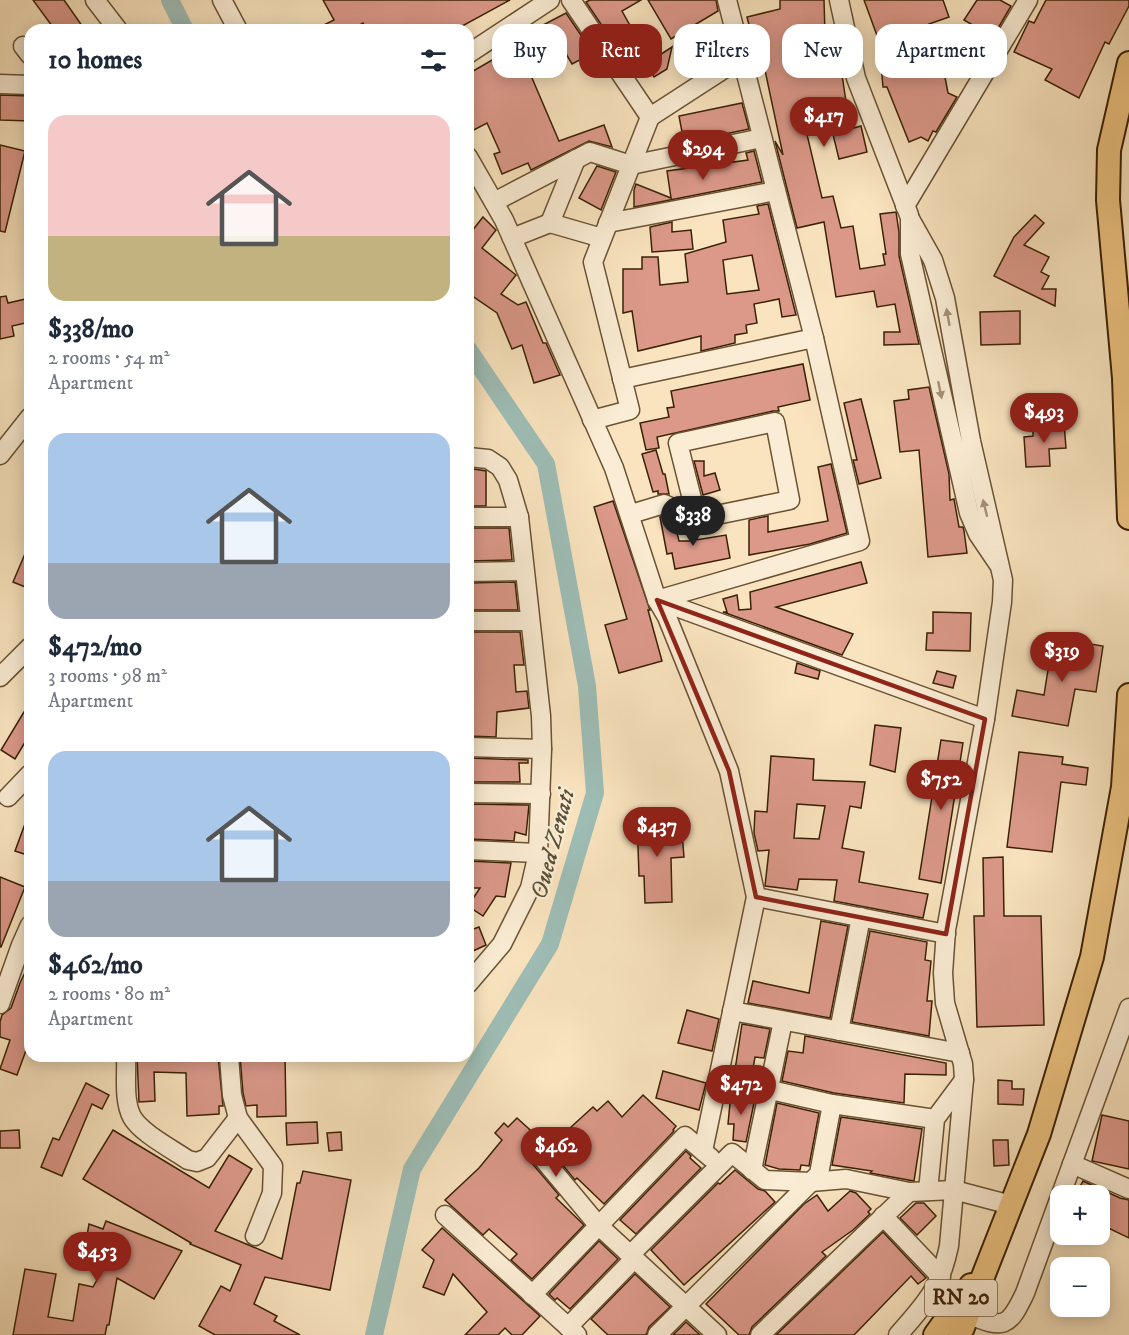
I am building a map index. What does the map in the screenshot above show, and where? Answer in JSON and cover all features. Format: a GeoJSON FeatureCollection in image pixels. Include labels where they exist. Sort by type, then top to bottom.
{"type":"FeatureCollection","features":[{"type":"Feature","properties":{"kind":"main road"},"geometry":{"type":"LineString","coordinates":[[1129,63],[1109,150],[1108,200],[1126,360],[1129,518]]}},
{"type":"Feature","properties":{"kind":"main road","name":"RN 20"},"geometry":{"type":"LineString","coordinates":[[964,1325],[1039,1134],[1092,957],[1123,786],[1129,695]]}},
{"type":"Feature","properties":{"kind":"main road","name":"RN 20"},"geometry":{"type":"LineString","coordinates":[[935,1335],[989,1263]]}},
{"type":"Feature","properties":{"kind":"street"},"geometry":{"type":"LineString","coordinates":[[95,0],[113,24]]}},
{"type":"Feature","properties":{"kind":"street"},"geometry":{"type":"LineString","coordinates":[[222,0],[235,24]]}},
{"type":"Feature","properties":{"kind":"street"},"geometry":{"type":"LineString","coordinates":[[474,50],[550,0]]}},
{"type":"Feature","properties":{"kind":"street"},"geometry":{"type":"LineString","coordinates":[[571,0],[650,117]]}},
{"type":"Feature","properties":{"kind":"street"},"geometry":{"type":"LineString","coordinates":[[727,0],[733,24]]}},
{"type":"Feature","properties":{"kind":"street"},"geometry":{"type":"LineString","coordinates":[[839,0],[856,78],[908,213],[933,261],[945,298],[971,441],[1003,580],[1002,602],[985,719],[946,934],[943,973],[945,1003],[963,1064],[964,1079],[949,1246],[941,1277],[933,1292],[898,1335]]}},
{"type":"Feature","properties":{"kind":"street"},"geometry":{"type":"LineString","coordinates":[[908,213],[1028,0]]}},
{"type":"Feature","properties":{"kind":"street"},"geometry":{"type":"LineString","coordinates":[[592,420],[630,410],[592,262],[650,117],[710,78]]}},
{"type":"Feature","properties":{"kind":"street"},"geometry":{"type":"LineString","coordinates":[[657,600],[860,542],[814,338],[746,78]]}},
{"type":"Feature","properties":{"kind":"street"},"geometry":{"type":"LineString","coordinates":[[0,84],[24,85]]}},
{"type":"Feature","properties":{"kind":"street"},"geometry":{"type":"LineString","coordinates":[[494,202],[590,152],[631,165],[762,138]]}},
{"type":"Feature","properties":{"kind":"street"},"geometry":{"type":"LineString","coordinates":[[550,223],[576,159]]}},
{"type":"Feature","properties":{"kind":"street"},"geometry":{"type":"LineString","coordinates":[[474,167],[512,238],[614,468],[631,514],[657,600],[667,617],[729,771],[756,897],[703,1152]]}},
{"type":"Feature","properties":{"kind":"street"},"geometry":{"type":"LineString","coordinates":[[512,238],[550,223],[605,231],[776,191]]}},
{"type":"Feature","properties":{"kind":"street"},"geometry":{"type":"LineString","coordinates":[[622,379],[814,338]]}},
{"type":"Feature","properties":{"kind":"street"},"geometry":{"type":"LineString","coordinates":[[631,514],[664,504],[697,519],[790,500],[775,422],[678,442],[697,519]]}},
{"type":"Feature","properties":{"kind":"street"},"geometry":{"type":"LineString","coordinates":[[0,455],[24,425]]}},
{"type":"Feature","properties":{"kind":"street"},"geometry":{"type":"LineString","coordinates":[[474,458],[488,459],[500,467],[508,480],[519,517],[541,716],[542,749],[538,853],[530,888],[502,944],[474,977]]}},
{"type":"Feature","properties":{"kind":"street"},"geometry":{"type":"LineString","coordinates":[[474,517],[519,517]]}},
{"type":"Feature","properties":{"kind":"street"},"geometry":{"type":"LineString","coordinates":[[474,572],[524,571]]}},
{"type":"Feature","properties":{"kind":"street"},"geometry":{"type":"LineString","coordinates":[[657,600],[985,719]]}},
{"type":"Feature","properties":{"kind":"street"},"geometry":{"type":"LineString","coordinates":[[474,621],[529,621]]}},
{"type":"Feature","properties":{"kind":"street"},"geometry":{"type":"LineString","coordinates":[[0,677],[24,654]]}},
{"type":"Feature","properties":{"kind":"street"},"geometry":{"type":"LineString","coordinates":[[474,747],[542,749]]}},
{"type":"Feature","properties":{"kind":"street"},"geometry":{"type":"LineString","coordinates":[[8,797],[24,780]]}},
{"type":"Feature","properties":{"kind":"street"},"geometry":{"type":"LineString","coordinates":[[474,793],[541,794]]}},
{"type":"Feature","properties":{"kind":"street"},"geometry":{"type":"LineString","coordinates":[[474,850],[538,853]]}},
{"type":"Feature","properties":{"kind":"street"},"geometry":{"type":"LineString","coordinates":[[756,897],[946,934]]}},
{"type":"Feature","properties":{"kind":"street"},"geometry":{"type":"LineString","coordinates":[[839,1031],[861,917]]}},
{"type":"Feature","properties":{"kind":"street"},"geometry":{"type":"LineString","coordinates":[[0,1004],[24,938]]}},
{"type":"Feature","properties":{"kind":"street"},"geometry":{"type":"LineString","coordinates":[[964,1325],[1002,1323],[1014,1317],[1025,1293],[1129,1008]]}},
{"type":"Feature","properties":{"kind":"street"},"geometry":{"type":"LineString","coordinates":[[732,1011],[960,1053]]}},
{"type":"Feature","properties":{"kind":"street"},"geometry":{"type":"LineString","coordinates":[[752,1170],[783,1021]]}},
{"type":"Feature","properties":{"kind":"street"},"geometry":{"type":"LineString","coordinates":[[126,1062],[128,1103],[132,1116],[140,1127],[188,1160],[197,1162],[207,1158],[238,1118]]}},
{"type":"Feature","properties":{"kind":"street"},"geometry":{"type":"LineString","coordinates":[[229,1062],[232,1095],[238,1118],[273,1166],[272,1193],[255,1236]]}},
{"type":"Feature","properties":{"kind":"street"},"geometry":{"type":"LineString","coordinates":[[718,1078],[832,1104],[935,1119]]}},
{"type":"Feature","properties":{"kind":"street"},"geometry":{"type":"LineString","coordinates":[[928,1191],[935,1119],[964,1079]]}},
{"type":"Feature","properties":{"kind":"street"},"geometry":{"type":"LineString","coordinates":[[657,1335],[819,1174],[832,1104]]}},
{"type":"Feature","properties":{"kind":"street"},"geometry":{"type":"LineString","coordinates":[[532,1295],[685,1136],[719,1166]]}},
{"type":"Feature","properties":{"kind":"street"},"geometry":{"type":"LineString","coordinates":[[444,1215],[572,1331],[633,1256],[732,1153],[765,1180],[811,1182],[846,1179],[909,1192],[954,1190],[1011,1205]]}},
{"type":"Feature","properties":{"kind":"street"},"geometry":{"type":"LineString","coordinates":[[539,1154],[598,1225],[717,1335]]}},
{"type":"Feature","properties":{"kind":"street"},"geometry":{"type":"LineString","coordinates":[[1072,1164],[1129,1189]]}},
{"type":"Feature","properties":{"kind":"street"},"geometry":{"type":"LineString","coordinates":[[760,1335],[909,1192]]}},
{"type":"Feature","properties":{"kind":"street"},"geometry":{"type":"LineString","coordinates":[[883,1216],[941,1277]]}},
{"type":"Feature","properties":{"kind":"highlighted area"},"geometry":{"type":"Polygon","coordinates":[[[657,600],[985,719],[946,934],[756,897],[729,771],[657,600]]]}},
{"type":"Feature","properties":{"kind":"building"},"geometry":{"type":"Polygon","coordinates":[[[33,0],[64,0],[81,24],[51,24],[33,0]]]}},
{"type":"Feature","properties":{"kind":"building"},"geometry":{"type":"Polygon","coordinates":[[[323,0],[510,0],[466,24],[326,24],[334,20],[323,0]]]}},
{"type":"Feature","properties":{"kind":"building"},"geometry":{"type":"Polygon","coordinates":[[[590,0],[641,0],[622,11],[629,24],[601,24],[586,2],[590,0]]]}},
{"type":"Feature","properties":{"kind":"building"},"geometry":{"type":"Polygon","coordinates":[[[648,0],[716,0],[718,11],[696,24],[674,24],[674,37],[671,39],[648,0]]]}},
{"type":"Feature","properties":{"kind":"building"},"geometry":{"type":"Polygon","coordinates":[[[780,0],[824,0],[825,24],[782,24],[782,78],[842,78],[850,129],[861,126],[867,152],[839,159],[830,122],[805,126],[822,198],[833,196],[841,228],[853,226],[860,269],[885,265],[883,254],[886,254],[880,214],[896,212],[899,256],[919,344],[884,345],[884,332],[900,332],[895,304],[877,307],[874,291],[836,297],[824,222],[797,228],[775,141],[783,155],[767,78],[770,78],[770,24],[749,24],[747,17],[780,9],[780,0]]]}},
{"type":"Feature","properties":{"kind":"building"},"geometry":{"type":"Polygon","coordinates":[[[864,0],[943,0],[949,17],[929,24],[875,24],[875,30],[864,0]]]}},
{"type":"Feature","properties":{"kind":"building"},"geometry":{"type":"Polygon","coordinates":[[[977,0],[1000,0],[1011,6],[1001,24],[971,24],[964,20],[977,0]]]}},
{"type":"Feature","properties":{"kind":"building"},"geometry":{"type":"Polygon","coordinates":[[[1046,0],[1129,0],[1129,6],[1109,44],[1105,42],[1079,98],[1045,80],[1052,69],[1014,52],[1029,21],[1034,23],[1046,0]]]}},
{"type":"Feature","properties":{"kind":"building"},"geometry":{"type":"Polygon","coordinates":[[[566,13],[579,32],[579,60],[572,64],[567,55],[567,24],[545,24],[566,13]]]}},
{"type":"Feature","properties":{"kind":"building"},"geometry":{"type":"Polygon","coordinates":[[[672,47],[667,69],[662,72],[662,54],[672,47]]]}},
{"type":"Feature","properties":{"kind":"building"},"geometry":{"type":"Polygon","coordinates":[[[492,60],[492,78],[532,78],[559,141],[604,125],[612,147],[589,141],[531,170],[528,163],[502,174],[494,154],[500,152],[487,123],[474,130],[474,71],[492,60]]]}},
{"type":"Feature","properties":{"kind":"building"},"geometry":{"type":"Polygon","coordinates":[[[882,78],[945,78],[948,93],[957,97],[928,141],[921,137],[909,142],[887,87],[883,87],[882,78]]]}},
{"type":"Feature","properties":{"kind":"building"},"geometry":{"type":"Polygon","coordinates":[[[0,95],[24,96],[24,121],[0,120],[0,95]]]}},
{"type":"Feature","properties":{"kind":"building"},"geometry":{"type":"Polygon","coordinates":[[[742,103],[749,129],[691,141],[689,131],[682,132],[679,116],[742,103]]]}},
{"type":"Feature","properties":{"kind":"building"},"geometry":{"type":"Polygon","coordinates":[[[0,145],[24,151],[24,155],[5,232],[0,231],[0,145]]]}},
{"type":"Feature","properties":{"kind":"building"},"geometry":{"type":"Polygon","coordinates":[[[754,151],[762,182],[634,207],[636,184],[671,198],[667,171],[748,160],[746,153],[754,151]]]}},
{"type":"Feature","properties":{"kind":"building"},"geometry":{"type":"Polygon","coordinates":[[[597,166],[616,172],[601,210],[579,198],[597,166]]]}},
{"type":"Feature","properties":{"kind":"building"},"geometry":{"type":"Polygon","coordinates":[[[768,204],[796,315],[782,317],[779,299],[754,304],[757,323],[746,325],[747,333],[735,335],[735,343],[701,351],[701,336],[638,351],[632,311],[623,313],[623,269],[642,269],[642,257],[658,257],[660,285],[688,282],[685,254],[726,242],[723,220],[759,214],[757,206],[768,204]],[[752,255],[723,260],[727,294],[759,290],[752,255]]]}},
{"type":"Feature","properties":{"kind":"building"},"geometry":{"type":"Polygon","coordinates":[[[1035,215],[1044,223],[1024,245],[1049,257],[1041,272],[1049,276],[1042,289],[1056,289],[1055,306],[994,276],[1014,237],[1035,215]]]}},
{"type":"Feature","properties":{"kind":"building"},"geometry":{"type":"Polygon","coordinates":[[[483,217],[496,230],[482,248],[516,275],[501,294],[518,305],[526,302],[543,343],[546,343],[560,375],[534,383],[522,345],[512,349],[497,313],[474,297],[474,228],[483,217]]]}},
{"type":"Feature","properties":{"kind":"building"},"geometry":{"type":"Polygon","coordinates":[[[672,222],[672,232],[691,230],[693,249],[652,252],[650,227],[672,222]]]}},
{"type":"Feature","properties":{"kind":"building"},"geometry":{"type":"Polygon","coordinates":[[[6,296],[8,303],[24,299],[24,323],[12,326],[14,336],[0,339],[0,297],[6,296]]]}},
{"type":"Feature","properties":{"kind":"building"},"geometry":{"type":"Polygon","coordinates":[[[1020,311],[1020,344],[981,345],[980,312],[1020,311]]]}},
{"type":"Feature","properties":{"kind":"building"},"geometry":{"type":"Polygon","coordinates":[[[803,364],[810,400],[778,407],[779,411],[657,437],[659,448],[646,450],[640,423],[669,417],[667,408],[674,407],[671,391],[803,364]]]}},
{"type":"Feature","properties":{"kind":"building"},"geometry":{"type":"Polygon","coordinates":[[[929,387],[949,474],[950,500],[954,499],[959,527],[963,527],[967,553],[928,557],[919,450],[900,452],[894,401],[909,399],[908,390],[929,387]]]}},
{"type":"Feature","properties":{"kind":"building"},"geometry":{"type":"Polygon","coordinates":[[[861,399],[881,478],[859,484],[853,460],[857,460],[844,403],[861,399]]]}},
{"type":"Feature","properties":{"kind":"building"},"geometry":{"type":"Polygon","coordinates":[[[1064,423],[1066,448],[1049,449],[1050,466],[1026,467],[1024,437],[1033,436],[1033,425],[1064,423]]]}},
{"type":"Feature","properties":{"kind":"building"},"geometry":{"type":"Polygon","coordinates":[[[656,450],[663,474],[665,474],[669,494],[653,492],[642,454],[656,450]]]}},
{"type":"Feature","properties":{"kind":"building"},"geometry":{"type":"Polygon","coordinates":[[[694,461],[704,461],[704,476],[715,473],[720,490],[703,495],[694,461]]]}},
{"type":"Feature","properties":{"kind":"building"},"geometry":{"type":"Polygon","coordinates":[[[831,464],[847,533],[810,544],[749,555],[749,520],[768,516],[768,532],[828,521],[818,467],[831,464]]]}},
{"type":"Feature","properties":{"kind":"building"},"geometry":{"type":"Polygon","coordinates":[[[474,469],[486,471],[486,506],[474,506],[474,469]]]}},
{"type":"Feature","properties":{"kind":"building"},"geometry":{"type":"Polygon","coordinates":[[[613,501],[650,610],[648,610],[662,661],[619,673],[605,625],[627,619],[594,507],[613,501]]]}},
{"type":"Feature","properties":{"kind":"building"},"geometry":{"type":"Polygon","coordinates":[[[660,517],[674,521],[679,541],[726,535],[730,558],[675,569],[672,553],[667,554],[660,517]]]}},
{"type":"Feature","properties":{"kind":"building"},"geometry":{"type":"Polygon","coordinates":[[[474,528],[509,528],[512,560],[474,561],[474,528]]]}},
{"type":"Feature","properties":{"kind":"building"},"geometry":{"type":"Polygon","coordinates":[[[24,556],[24,587],[13,582],[24,556]]]}},
{"type":"Feature","properties":{"kind":"building"},"geometry":{"type":"Polygon","coordinates":[[[861,562],[867,583],[776,607],[853,634],[842,655],[723,612],[727,612],[723,599],[737,595],[739,610],[751,609],[750,592],[861,562]]]}},
{"type":"Feature","properties":{"kind":"building"},"geometry":{"type":"Polygon","coordinates":[[[515,582],[518,610],[474,610],[474,583],[515,582]]]}},
{"type":"Feature","properties":{"kind":"building"},"geometry":{"type":"Polygon","coordinates":[[[933,612],[971,613],[970,651],[926,650],[927,633],[933,633],[933,612]]]}},
{"type":"Feature","properties":{"kind":"building"},"geometry":{"type":"Polygon","coordinates":[[[474,632],[520,632],[524,665],[514,665],[516,692],[527,691],[529,708],[497,712],[496,737],[474,736],[474,632]]]}},
{"type":"Feature","properties":{"kind":"building"},"geometry":{"type":"Polygon","coordinates":[[[1053,638],[1103,646],[1096,692],[1075,689],[1068,726],[1012,716],[1017,690],[1044,695],[1053,638]]]}},
{"type":"Feature","properties":{"kind":"building"},"geometry":{"type":"Polygon","coordinates":[[[797,663],[820,671],[818,679],[795,673],[797,663]]]}},
{"type":"Feature","properties":{"kind":"building"},"geometry":{"type":"Polygon","coordinates":[[[937,671],[956,676],[953,688],[933,683],[937,671]]]}},
{"type":"Feature","properties":{"kind":"building"},"geometry":{"type":"Polygon","coordinates":[[[24,712],[24,744],[15,759],[1,750],[24,712]]]}},
{"type":"Feature","properties":{"kind":"building"},"geometry":{"type":"Polygon","coordinates":[[[875,725],[901,728],[895,772],[870,765],[875,725]]]}},
{"type":"Feature","properties":{"kind":"building"},"geometry":{"type":"Polygon","coordinates":[[[941,740],[963,743],[941,883],[919,879],[941,740]]]}},
{"type":"Feature","properties":{"kind":"building"},"geometry":{"type":"Polygon","coordinates":[[[1019,752],[1063,757],[1062,764],[1088,768],[1086,785],[1061,782],[1052,852],[1007,847],[1019,752]]]}},
{"type":"Feature","properties":{"kind":"building"},"geometry":{"type":"Polygon","coordinates":[[[771,756],[814,759],[813,780],[865,782],[861,808],[850,806],[842,848],[864,852],[859,882],[928,894],[923,918],[834,901],[837,880],[799,879],[797,890],[765,886],[769,850],[758,851],[754,833],[755,811],[767,812],[771,756]],[[797,804],[794,838],[819,839],[825,806],[797,804]]]}},
{"type":"Feature","properties":{"kind":"building"},"geometry":{"type":"Polygon","coordinates":[[[474,758],[528,760],[528,763],[519,763],[520,782],[474,782],[474,758]]]}},
{"type":"Feature","properties":{"kind":"building"},"geometry":{"type":"Polygon","coordinates":[[[474,804],[529,805],[526,835],[515,832],[514,841],[474,839],[474,804]]]}},
{"type":"Feature","properties":{"kind":"building"},"geometry":{"type":"Polygon","coordinates":[[[658,815],[659,826],[671,825],[671,834],[682,833],[684,857],[671,858],[672,902],[645,903],[644,876],[639,876],[637,817],[658,815]]]}},
{"type":"Feature","properties":{"kind":"building"},"geometry":{"type":"Polygon","coordinates":[[[24,827],[24,854],[15,851],[24,827]]]}},
{"type":"Feature","properties":{"kind":"building"},"geometry":{"type":"Polygon","coordinates":[[[1003,857],[1004,916],[1041,916],[1044,1025],[977,1027],[974,916],[984,916],[983,858],[1003,857]]]}},
{"type":"Feature","properties":{"kind":"building"},"geometry":{"type":"Polygon","coordinates":[[[474,861],[511,863],[505,897],[496,896],[483,916],[474,910],[474,897],[480,888],[474,888],[474,861]]]}},
{"type":"Feature","properties":{"kind":"building"},"geometry":{"type":"Polygon","coordinates":[[[0,877],[24,887],[24,890],[0,947],[0,877]]]}},
{"type":"Feature","properties":{"kind":"building"},"geometry":{"type":"Polygon","coordinates":[[[821,921],[848,926],[830,1018],[748,1003],[753,981],[809,993],[821,921]]]}},
{"type":"Feature","properties":{"kind":"building"},"geometry":{"type":"Polygon","coordinates":[[[479,927],[486,945],[474,951],[474,929],[479,927]]]}},
{"type":"Feature","properties":{"kind":"building"},"geometry":{"type":"Polygon","coordinates":[[[870,931],[927,942],[925,960],[931,961],[927,1001],[932,1001],[929,1036],[852,1022],[870,931]]]}},
{"type":"Feature","properties":{"kind":"building"},"geometry":{"type":"Polygon","coordinates":[[[24,975],[24,1056],[17,1075],[0,1069],[10,1040],[0,1037],[0,1022],[2,1015],[11,1008],[24,975]]]}},
{"type":"Feature","properties":{"kind":"building"},"geometry":{"type":"Polygon","coordinates":[[[687,1010],[719,1019],[712,1051],[678,1043],[687,1010]]]}},
{"type":"Feature","properties":{"kind":"building"},"geometry":{"type":"Polygon","coordinates":[[[742,1024],[770,1029],[764,1058],[755,1057],[752,1074],[735,1070],[742,1024]]]}},
{"type":"Feature","properties":{"kind":"building"},"geometry":{"type":"Polygon","coordinates":[[[805,1036],[946,1063],[946,1075],[905,1074],[904,1103],[834,1093],[782,1081],[788,1051],[803,1053],[805,1036]]]}},
{"type":"Feature","properties":{"kind":"building"},"geometry":{"type":"Polygon","coordinates":[[[137,1062],[219,1062],[223,1106],[219,1106],[219,1114],[187,1116],[186,1073],[154,1072],[155,1101],[139,1102],[137,1062]]]}},
{"type":"Feature","properties":{"kind":"building"},"geometry":{"type":"Polygon","coordinates":[[[240,1062],[285,1062],[286,1116],[257,1117],[257,1105],[246,1106],[240,1062]]]}},
{"type":"Feature","properties":{"kind":"building"},"geometry":{"type":"Polygon","coordinates":[[[663,1071],[706,1083],[699,1110],[656,1098],[663,1071]]]}},
{"type":"Feature","properties":{"kind":"building"},"geometry":{"type":"Polygon","coordinates":[[[998,1080],[1012,1081],[1012,1089],[1024,1089],[1023,1105],[998,1104],[998,1080]]]}},
{"type":"Feature","properties":{"kind":"building"},"geometry":{"type":"Polygon","coordinates":[[[86,1083],[109,1095],[102,1109],[92,1104],[62,1176],[41,1167],[53,1138],[59,1140],[86,1083]]]}},
{"type":"Feature","properties":{"kind":"building"},"geometry":{"type":"Polygon","coordinates":[[[731,1093],[755,1098],[746,1142],[733,1140],[734,1124],[728,1124],[731,1093]]]}},
{"type":"Feature","properties":{"kind":"building"},"geometry":{"type":"Polygon","coordinates":[[[643,1095],[676,1126],[674,1131],[604,1204],[577,1178],[575,1180],[547,1146],[537,1143],[529,1150],[530,1161],[559,1195],[556,1198],[584,1225],[532,1279],[511,1260],[517,1254],[489,1229],[483,1235],[445,1200],[479,1168],[502,1140],[495,1133],[504,1123],[508,1127],[517,1118],[549,1147],[593,1107],[597,1111],[608,1101],[622,1117],[643,1095]]]}},
{"type":"Feature","properties":{"kind":"building"},"geometry":{"type":"Polygon","coordinates":[[[777,1103],[819,1113],[809,1166],[801,1165],[800,1170],[779,1169],[765,1165],[777,1103]]]}},
{"type":"Feature","properties":{"kind":"building"},"geometry":{"type":"Polygon","coordinates":[[[1102,1115],[1129,1121],[1129,1169],[1092,1161],[1102,1115]]]}},
{"type":"Feature","properties":{"kind":"building"},"geometry":{"type":"Polygon","coordinates":[[[841,1117],[922,1129],[914,1181],[832,1165],[841,1117]]]}},
{"type":"Feature","properties":{"kind":"building"},"geometry":{"type":"Polygon","coordinates":[[[317,1122],[318,1143],[287,1145],[286,1123],[317,1122]]]}},
{"type":"Feature","properties":{"kind":"building"},"geometry":{"type":"Polygon","coordinates":[[[19,1130],[20,1148],[0,1148],[0,1131],[19,1130]]]}},
{"type":"Feature","properties":{"kind":"building"},"geometry":{"type":"Polygon","coordinates":[[[113,1130],[209,1188],[229,1155],[252,1169],[215,1231],[282,1259],[297,1183],[300,1183],[303,1171],[351,1180],[330,1290],[265,1277],[254,1304],[277,1316],[274,1321],[300,1335],[215,1335],[199,1326],[221,1286],[230,1291],[241,1265],[190,1244],[83,1179],[113,1130]]]}},
{"type":"Feature","properties":{"kind":"building"},"geometry":{"type":"Polygon","coordinates":[[[341,1132],[342,1150],[329,1151],[327,1133],[341,1132]]]}},
{"type":"Feature","properties":{"kind":"building"},"geometry":{"type":"Polygon","coordinates":[[[993,1140],[1008,1140],[1009,1165],[994,1166],[993,1140]]]}},
{"type":"Feature","properties":{"kind":"building"},"geometry":{"type":"Polygon","coordinates":[[[686,1151],[701,1168],[636,1234],[620,1220],[686,1151]]]}},
{"type":"Feature","properties":{"kind":"building"},"geometry":{"type":"Polygon","coordinates":[[[735,1170],[758,1189],[765,1191],[775,1202],[684,1285],[651,1250],[718,1183],[720,1184],[735,1170]]]}},
{"type":"Feature","properties":{"kind":"building"},"geometry":{"type":"Polygon","coordinates":[[[850,1191],[856,1193],[871,1209],[868,1212],[870,1214],[853,1230],[822,1252],[826,1256],[752,1327],[749,1335],[739,1335],[706,1304],[804,1204],[817,1195],[828,1211],[850,1191]]]}},
{"type":"Feature","properties":{"kind":"building"},"geometry":{"type":"Polygon","coordinates":[[[1110,1193],[1129,1200],[1129,1238],[1110,1229],[1110,1193]]]}},
{"type":"Feature","properties":{"kind":"building"},"geometry":{"type":"Polygon","coordinates":[[[916,1203],[924,1203],[936,1216],[917,1235],[900,1218],[916,1203]]]}},
{"type":"Feature","properties":{"kind":"building"},"geometry":{"type":"Polygon","coordinates":[[[106,1221],[182,1251],[154,1299],[117,1278],[109,1325],[107,1325],[105,1335],[13,1335],[25,1269],[56,1274],[48,1317],[73,1321],[79,1284],[93,1287],[107,1262],[92,1256],[94,1251],[85,1247],[89,1224],[103,1229],[106,1221]]]}},
{"type":"Feature","properties":{"kind":"building"},"geometry":{"type":"Polygon","coordinates":[[[442,1228],[540,1316],[522,1335],[512,1335],[505,1328],[498,1335],[465,1335],[487,1312],[453,1274],[444,1295],[423,1287],[434,1260],[422,1250],[442,1228]]]}},
{"type":"Feature","properties":{"kind":"building"},"geometry":{"type":"Polygon","coordinates":[[[883,1232],[926,1278],[918,1284],[911,1276],[854,1335],[776,1335],[883,1232]]]}},
{"type":"Feature","properties":{"kind":"building"},"geometry":{"type":"Polygon","coordinates":[[[599,1241],[618,1259],[570,1309],[549,1294],[599,1241]]]}},
{"type":"Feature","properties":{"kind":"building"},"geometry":{"type":"Polygon","coordinates":[[[635,1274],[670,1307],[649,1327],[646,1335],[608,1335],[591,1319],[635,1274]]]}},
{"type":"Feature","properties":{"kind":"building"},"geometry":{"type":"Polygon","coordinates":[[[686,1322],[700,1335],[673,1335],[686,1322]]]}},
{"type":"Feature","properties":{"kind":"waterway","name":"Oued Zenati"},"geometry":{"type":"LineString","coordinates":[[170,0],[182,24]]}},
{"type":"Feature","properties":{"kind":"waterway","name":"Oued Zenati"},"geometry":{"type":"LineString","coordinates":[[374,1335],[412,1169],[550,944],[595,793],[587,686],[546,464],[474,358]]}}]}
